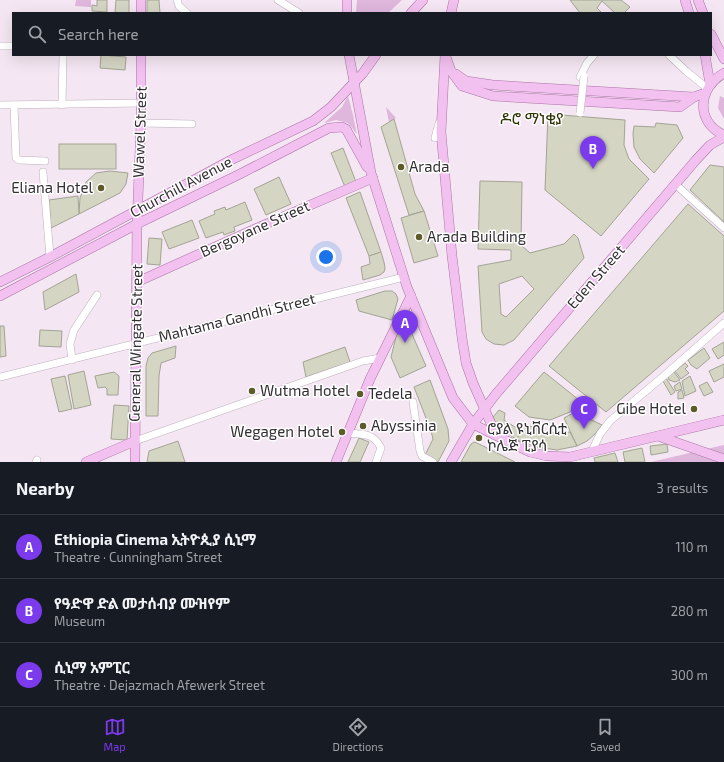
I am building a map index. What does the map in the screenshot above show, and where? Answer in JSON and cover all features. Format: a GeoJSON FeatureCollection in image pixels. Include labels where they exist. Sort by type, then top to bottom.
{"type":"FeatureCollection","features":[{"type":"Feature","properties":{"kind":"main road"},"geometry":{"type":"LineString","coordinates":[[141,0],[141,12]]}},
{"type":"Feature","properties":{"kind":"main road"},"geometry":{"type":"LineString","coordinates":[[347,0],[348,12]]}},
{"type":"Feature","properties":{"kind":"main road"},"geometry":{"type":"LineString","coordinates":[[412,12],[424,0]]}},
{"type":"Feature","properties":{"kind":"main road"},"geometry":{"type":"LineString","coordinates":[[451,12],[454,0]]}},
{"type":"Feature","properties":{"kind":"main road"},"geometry":{"type":"LineString","coordinates":[[685,0],[690,12]]}},
{"type":"Feature","properties":{"kind":"main road"},"geometry":{"type":"LineString","coordinates":[[698,0],[703,12]]}},
{"type":"Feature","properties":{"kind":"main road"},"geometry":{"type":"LineString","coordinates":[[712,36],[724,59]]}},
{"type":"Feature","properties":{"kind":"main road","name":"Wawel Street"},"geometry":{"type":"LineString","coordinates":[[137,224],[142,103],[141,56]]}},
{"type":"Feature","properties":{"kind":"main road"},"geometry":{"type":"LineString","coordinates":[[349,56],[372,176],[404,277],[453,398],[473,424],[530,452],[568,459],[592,451],[724,420]]}},
{"type":"Feature","properties":{"kind":"main road","name":"Churchill Avenue"},"geometry":{"type":"LineString","coordinates":[[0,282],[234,159],[313,121],[331,107],[354,83],[375,56]]}},
{"type":"Feature","properties":{"kind":"main road"},"geometry":{"type":"LineString","coordinates":[[445,56],[451,71],[466,81],[493,85],[694,97],[707,88],[716,77],[724,73]]}},
{"type":"Feature","properties":{"kind":"main road"},"geometry":{"type":"LineString","coordinates":[[445,56],[441,132],[452,256],[461,335],[466,363],[476,391],[496,435]]}},
{"type":"Feature","properties":{"kind":"main road"},"geometry":{"type":"LineString","coordinates":[[705,56],[707,88],[703,102],[704,112],[707,119],[717,132],[724,136]]}},
{"type":"Feature","properties":{"kind":"main road","name":"Churchill Avenue"},"geometry":{"type":"LineString","coordinates":[[0,296],[137,224],[240,174],[323,131],[336,126],[346,129],[372,176]]}},
{"type":"Feature","properties":{"kind":"main road","name":"Eden Street"},"geometry":{"type":"LineString","coordinates":[[451,462],[484,408],[675,184],[707,148],[724,136]]}},
{"type":"Feature","properties":{"kind":"main road","name":"Bergoyane Street"},"geometry":{"type":"LineString","coordinates":[[137,282],[372,176]]}},
{"type":"Feature","properties":{"kind":"main road","name":"General Wingate Street"},"geometry":{"type":"LineString","coordinates":[[135,462],[137,224]]}},
{"type":"Feature","properties":{"kind":"main road"},"geometry":{"type":"LineString","coordinates":[[336,462],[380,358],[411,296]]}},
{"type":"Feature","properties":{"kind":"main road"},"geometry":{"type":"LineString","coordinates":[[658,436],[724,459]]}},
{"type":"Feature","properties":{"kind":"main road"},"geometry":{"type":"LineString","coordinates":[[86,462],[135,442]]}},
{"type":"Feature","properties":{"kind":"street"},"geometry":{"type":"LineString","coordinates":[[177,0],[186,12]]}},
{"type":"Feature","properties":{"kind":"street"},"geometry":{"type":"LineString","coordinates":[[278,0],[297,12]]}},
{"type":"Feature","properties":{"kind":"street"},"geometry":{"type":"LineString","coordinates":[[0,46],[12,46]]}},
{"type":"Feature","properties":{"kind":"street"},"geometry":{"type":"LineString","coordinates":[[62,105],[63,56]]}},
{"type":"Feature","properties":{"kind":"street"},"geometry":{"type":"LineString","coordinates":[[580,115],[582,77],[588,63],[593,56]]}},
{"type":"Feature","properties":{"kind":"street"},"geometry":{"type":"LineString","coordinates":[[670,56],[686,72],[707,88]]}},
{"type":"Feature","properties":{"kind":"street"},"geometry":{"type":"LineString","coordinates":[[0,105],[142,103]]}},
{"type":"Feature","properties":{"kind":"street"},"geometry":{"type":"LineString","coordinates":[[14,105],[16,158],[19,160],[45,161]]}},
{"type":"Feature","properties":{"kind":"street"},"geometry":{"type":"LineString","coordinates":[[435,138],[441,114]]}},
{"type":"Feature","properties":{"kind":"street"},"geometry":{"type":"LineString","coordinates":[[141,124],[192,124]]}},
{"type":"Feature","properties":{"kind":"street"},"geometry":{"type":"LineString","coordinates":[[43,172],[50,257]]}},
{"type":"Feature","properties":{"kind":"street"},"geometry":{"type":"LineString","coordinates":[[675,184],[724,228]]}},
{"type":"Feature","properties":{"kind":"street","name":"Mahtama Gandhi Street"},"geometry":{"type":"LineString","coordinates":[[0,377],[404,277]]}},
{"type":"Feature","properties":{"kind":"street"},"geometry":{"type":"LineString","coordinates":[[72,360],[70,344],[74,330],[97,295]]}},
{"type":"Feature","properties":{"kind":"street"},"geometry":{"type":"LineString","coordinates":[[592,451],[600,434],[610,421],[724,323]]}},
{"type":"Feature","properties":{"kind":"street"},"geometry":{"type":"LineString","coordinates":[[135,442],[363,361],[380,358]]}},
{"type":"Feature","properties":{"kind":"street"},"geometry":{"type":"LineString","coordinates":[[413,402],[420,451],[422,456],[433,462]]}},
{"type":"Feature","properties":{"kind":"street"},"geometry":{"type":"LineString","coordinates":[[348,433],[373,436],[381,448],[376,462]]}},
{"type":"Feature","properties":{"kind":"shaded area"},"geometry":{"type":"Polygon","coordinates":[[[76,0],[91,0],[91,7],[75,6],[76,0]]]}},
{"type":"Feature","properties":{"kind":"shaded area"},"geometry":{"type":"Polygon","coordinates":[[[357,0],[402,0],[389,12],[356,12],[357,0]]]}},
{"type":"Feature","properties":{"kind":"shaded area"},"geometry":{"type":"Polygon","coordinates":[[[348,96],[357,134],[348,123],[336,120],[324,123],[342,107],[348,96]]]}},
{"type":"Feature","properties":{"kind":"shaded area"},"geometry":{"type":"Polygon","coordinates":[[[720,96],[724,98],[724,119],[718,108],[720,96]]]}},
{"type":"Feature","properties":{"kind":"shaded area"},"geometry":{"type":"Polygon","coordinates":[[[386,107],[396,118],[389,122],[386,107]]]}},
{"type":"Feature","properties":{"kind":"shaded area"},"geometry":{"type":"Polygon","coordinates":[[[724,445],[724,462],[651,462],[724,445]]]}},
{"type":"Feature","properties":{"kind":"building"},"geometry":{"type":"Polygon","coordinates":[[[97,0],[107,0],[107,12],[92,11],[92,5],[97,6],[97,0]]]}},
{"type":"Feature","properties":{"kind":"building"},"geometry":{"type":"Polygon","coordinates":[[[116,0],[129,0],[129,12],[115,12],[116,0]]]}},
{"type":"Feature","properties":{"kind":"building"},"geometry":{"type":"Polygon","coordinates":[[[147,0],[159,0],[160,12],[147,12],[147,0]]]}},
{"type":"Feature","properties":{"kind":"building"},"geometry":{"type":"Polygon","coordinates":[[[570,0],[621,0],[630,7],[625,12],[614,12],[602,1],[597,8],[601,12],[579,12],[570,0]]]}},
{"type":"Feature","properties":{"kind":"building"},"geometry":{"type":"Polygon","coordinates":[[[101,56],[126,57],[125,70],[100,68],[101,56]]]}},
{"type":"Feature","properties":{"kind":"building"},"geometry":{"type":"Polygon","coordinates":[[[548,114],[625,120],[624,145],[629,159],[649,179],[601,236],[545,190],[548,114]]]}},
{"type":"Feature","properties":{"kind":"building","name":"Arada"},"geometry":{"type":"Polygon","coordinates":[[[394,119],[415,194],[424,211],[409,215],[381,127],[394,119]]]}},
{"type":"Feature","properties":{"kind":"building"},"geometry":{"type":"Polygon","coordinates":[[[656,123],[677,125],[683,138],[654,173],[640,159],[634,147],[633,134],[634,126],[655,127],[656,123]]]}},
{"type":"Feature","properties":{"kind":"building"},"geometry":{"type":"Polygon","coordinates":[[[59,144],[116,144],[116,169],[59,169],[59,144]]]}},
{"type":"Feature","properties":{"kind":"building"},"geometry":{"type":"Polygon","coordinates":[[[343,148],[356,182],[345,187],[331,153],[343,148]]]}},
{"type":"Feature","properties":{"kind":"building"},"geometry":{"type":"Polygon","coordinates":[[[710,165],[724,167],[724,222],[690,190],[710,165]]]}},
{"type":"Feature","properties":{"kind":"building"},"geometry":{"type":"Polygon","coordinates":[[[110,171],[128,173],[126,184],[120,193],[79,214],[80,198],[86,182],[96,173],[110,171]]]}},
{"type":"Feature","properties":{"kind":"building"},"geometry":{"type":"Polygon","coordinates":[[[279,177],[291,204],[266,215],[254,189],[279,177]]]}},
{"type":"Feature","properties":{"kind":"building"},"geometry":{"type":"Polygon","coordinates":[[[480,181],[522,182],[521,245],[530,253],[564,244],[574,234],[578,238],[584,258],[514,340],[504,345],[494,344],[486,339],[482,332],[478,266],[511,260],[511,250],[478,249],[480,181]],[[522,276],[499,284],[501,314],[506,317],[534,289],[522,276]]]}},
{"type":"Feature","properties":{"kind":"building"},"geometry":{"type":"Polygon","coordinates":[[[360,192],[381,252],[369,256],[346,198],[360,192]]]}},
{"type":"Feature","properties":{"kind":"building"},"geometry":{"type":"Polygon","coordinates":[[[78,196],[79,214],[51,228],[49,200],[78,196]]]}},
{"type":"Feature","properties":{"kind":"building"},"geometry":{"type":"Polygon","coordinates":[[[245,202],[252,220],[234,227],[235,231],[224,235],[223,232],[206,238],[199,221],[215,214],[214,211],[225,207],[226,210],[245,202]]]}},
{"type":"Feature","properties":{"kind":"building"},"geometry":{"type":"Polygon","coordinates":[[[688,204],[724,236],[724,311],[606,412],[549,366],[688,204]]]}},
{"type":"Feature","properties":{"kind":"building","name":"Arada Building"},"geometry":{"type":"Polygon","coordinates":[[[424,211],[438,256],[414,263],[401,218],[424,211]]]}},
{"type":"Feature","properties":{"kind":"building"},"geometry":{"type":"Polygon","coordinates":[[[192,220],[199,238],[169,249],[162,232],[192,220]]]}},
{"type":"Feature","properties":{"kind":"building"},"geometry":{"type":"Polygon","coordinates":[[[149,238],[162,239],[160,265],[147,264],[149,238]]]}},
{"type":"Feature","properties":{"kind":"building"},"geometry":{"type":"Polygon","coordinates":[[[381,252],[385,268],[384,272],[380,275],[363,280],[361,267],[370,264],[369,256],[381,252]]]}},
{"type":"Feature","properties":{"kind":"building"},"geometry":{"type":"Polygon","coordinates":[[[76,274],[79,292],[45,310],[43,292],[76,274]]]}},
{"type":"Feature","properties":{"kind":"building"},"geometry":{"type":"Polygon","coordinates":[[[385,291],[392,291],[396,294],[398,299],[392,320],[359,311],[356,300],[385,291]]]}},
{"type":"Feature","properties":{"kind":"building"},"geometry":{"type":"Polygon","coordinates":[[[408,325],[426,366],[400,378],[391,357],[398,329],[408,325]]]}},
{"type":"Feature","properties":{"kind":"building"},"geometry":{"type":"Polygon","coordinates":[[[0,326],[4,326],[6,356],[0,357],[0,326]]]}},
{"type":"Feature","properties":{"kind":"building"},"geometry":{"type":"Polygon","coordinates":[[[40,330],[62,331],[61,347],[39,346],[40,330]]]}},
{"type":"Feature","properties":{"kind":"building"},"geometry":{"type":"Polygon","coordinates":[[[724,342],[724,355],[718,359],[712,349],[724,342]]]}},
{"type":"Feature","properties":{"kind":"building"},"geometry":{"type":"Polygon","coordinates":[[[176,346],[175,358],[161,363],[159,376],[158,416],[146,416],[146,366],[148,358],[152,353],[176,346]]]}},
{"type":"Feature","properties":{"kind":"building"},"geometry":{"type":"Polygon","coordinates":[[[345,347],[350,362],[306,377],[303,362],[345,347]]]}},
{"type":"Feature","properties":{"kind":"building"},"geometry":{"type":"Polygon","coordinates":[[[704,348],[710,358],[697,369],[691,365],[688,360],[704,348]]]}},
{"type":"Feature","properties":{"kind":"building"},"geometry":{"type":"Polygon","coordinates":[[[685,363],[688,366],[685,369],[689,373],[681,379],[675,371],[685,363]]]}},
{"type":"Feature","properties":{"kind":"building"},"geometry":{"type":"Polygon","coordinates":[[[724,364],[724,377],[714,382],[709,371],[724,364]]]}},
{"type":"Feature","properties":{"kind":"building"},"geometry":{"type":"Polygon","coordinates":[[[84,371],[91,405],[74,409],[68,375],[84,371]]]}},
{"type":"Feature","properties":{"kind":"building"},"geometry":{"type":"Polygon","coordinates":[[[114,372],[119,376],[118,395],[107,395],[107,389],[105,387],[98,388],[95,376],[114,372]]]}},
{"type":"Feature","properties":{"kind":"building"},"geometry":{"type":"Polygon","coordinates":[[[544,372],[579,400],[570,412],[550,420],[529,417],[515,406],[544,372]]]}},
{"type":"Feature","properties":{"kind":"building"},"geometry":{"type":"Polygon","coordinates":[[[674,372],[680,380],[675,382],[669,380],[668,375],[674,372]]]}},
{"type":"Feature","properties":{"kind":"building"},"geometry":{"type":"Polygon","coordinates":[[[65,376],[72,409],[59,412],[51,379],[65,376]]]}},
{"type":"Feature","properties":{"kind":"building"},"geometry":{"type":"Polygon","coordinates":[[[690,376],[696,391],[685,396],[682,381],[690,376]]]}},
{"type":"Feature","properties":{"kind":"building"},"geometry":{"type":"Polygon","coordinates":[[[666,378],[675,392],[671,395],[663,381],[666,378]]]}},
{"type":"Feature","properties":{"kind":"building"},"geometry":{"type":"Polygon","coordinates":[[[430,380],[448,429],[449,441],[438,462],[425,455],[433,439],[414,387],[430,380]]]}},
{"type":"Feature","properties":{"kind":"building"},"geometry":{"type":"Polygon","coordinates":[[[680,382],[682,389],[676,391],[674,386],[680,382]]]}},
{"type":"Feature","properties":{"kind":"building"},"geometry":{"type":"Polygon","coordinates":[[[707,382],[713,392],[704,396],[699,386],[707,382]]]}},
{"type":"Feature","properties":{"kind":"building"},"geometry":{"type":"Polygon","coordinates":[[[682,390],[684,398],[678,399],[678,392],[682,390]]]}},
{"type":"Feature","properties":{"kind":"building"},"geometry":{"type":"Polygon","coordinates":[[[114,405],[129,406],[127,440],[111,439],[114,405]]]}},
{"type":"Feature","properties":{"kind":"building"},"geometry":{"type":"Polygon","coordinates":[[[499,410],[505,413],[504,420],[521,431],[517,440],[497,426],[493,417],[499,410]]]}},
{"type":"Feature","properties":{"kind":"building"},"geometry":{"type":"Polygon","coordinates":[[[575,412],[602,425],[587,441],[577,446],[564,418],[575,412]]]}},
{"type":"Feature","properties":{"kind":"building"},"geometry":{"type":"Polygon","coordinates":[[[523,423],[546,433],[570,432],[577,446],[557,450],[536,447],[517,440],[523,423]]]}},
{"type":"Feature","properties":{"kind":"building"},"geometry":{"type":"Polygon","coordinates":[[[359,438],[369,442],[360,462],[348,462],[359,438]]]}},
{"type":"Feature","properties":{"kind":"building"},"geometry":{"type":"Polygon","coordinates":[[[178,441],[185,462],[147,462],[149,451],[178,441]]]}},
{"type":"Feature","properties":{"kind":"building"},"geometry":{"type":"Polygon","coordinates":[[[474,442],[515,462],[461,462],[471,444],[474,442]]]}},
{"type":"Feature","properties":{"kind":"building"},"geometry":{"type":"Polygon","coordinates":[[[667,444],[668,452],[651,455],[650,446],[667,444]]]}},
{"type":"Feature","properties":{"kind":"building"},"geometry":{"type":"Polygon","coordinates":[[[642,448],[645,462],[625,462],[623,452],[642,448]]]}},
{"type":"Feature","properties":{"kind":"building"},"geometry":{"type":"Polygon","coordinates":[[[615,453],[618,462],[595,462],[594,458],[615,453]]]}},
{"type":"Feature","properties":{"kind":"place","name":"Arada"},"geometry":{"type":"Point","coordinates":[401,167]}},
{"type":"Feature","properties":{"kind":"place","name":"የዓድዋ ድል መታሰብያ ሙዝየም"},"geometry":{"type":"Point","coordinates":[593,169]}},
{"type":"Feature","properties":{"kind":"place","name":"Eliana Hotel"},"geometry":{"type":"Point","coordinates":[101,188]}},
{"type":"Feature","properties":{"kind":"place","name":"Arada Building"},"geometry":{"type":"Point","coordinates":[419,237]}},
{"type":"Feature","properties":{"kind":"place","name":"Ethiopia Cinema ኢትዮጲያ ሲኒማ"},"geometry":{"type":"Point","coordinates":[405,343]}},
{"type":"Feature","properties":{"kind":"place","name":"Wutma Hotel"},"geometry":{"type":"Point","coordinates":[252,391]}},
{"type":"Feature","properties":{"kind":"place","name":"Tedela"},"geometry":{"type":"Point","coordinates":[360,394]}},
{"type":"Feature","properties":{"kind":"place","name":"Gibe Hotel"},"geometry":{"type":"Point","coordinates":[694,409]}},
{"type":"Feature","properties":{"kind":"place","name":"Abyssinia"},"geometry":{"type":"Point","coordinates":[363,426]}},
{"type":"Feature","properties":{"kind":"place","name":"ሲኒማ አምፒር"},"geometry":{"type":"Point","coordinates":[584,429]}},
{"type":"Feature","properties":{"kind":"place","name":"Wegagen Hotel"},"geometry":{"type":"Point","coordinates":[342,432]}},
{"type":"Feature","properties":{"kind":"place","name":"ሮያል ዩኒቨርሲቲ ኮሌጅ ፒያሳ"},"geometry":{"type":"Point","coordinates":[479,438]}},
{"type":"Feature","properties":{"kind":"district","name":"ዶሮ ማነቂያ"},"geometry":{"type":"Point","coordinates":[532,118]}}]}
